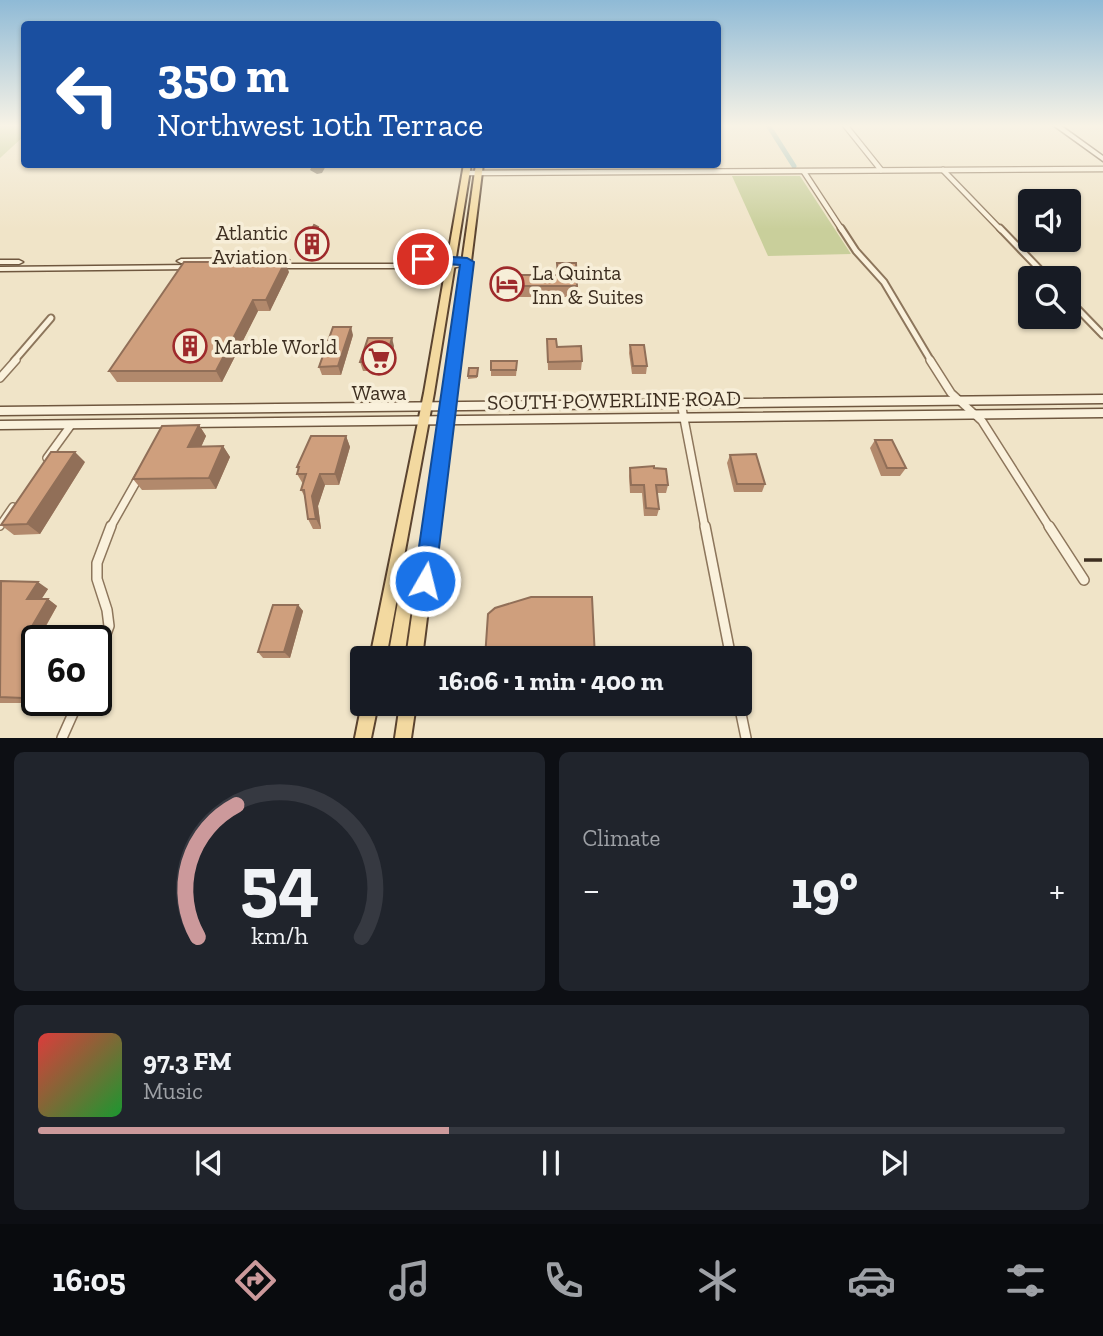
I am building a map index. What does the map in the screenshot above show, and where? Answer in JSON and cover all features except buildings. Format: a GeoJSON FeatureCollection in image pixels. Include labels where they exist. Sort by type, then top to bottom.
{"type":"FeatureCollection","features":[{"type":"Feature","properties":{"kind":"main road"},"geometry":{"type":"LineString","coordinates":[[380,646],[467,169]]}},
{"type":"Feature","properties":{"kind":"main road"},"geometry":{"type":"LineString","coordinates":[[416,646],[480,169]]}},
{"type":"Feature","properties":{"kind":"main road"},"geometry":{"type":"LineString","coordinates":[[0,269],[237,260],[294,263],[467,262]]}},
{"type":"Feature","properties":{"kind":"main road"},"geometry":{"type":"LineString","coordinates":[[0,262],[46,266],[258,267],[294,263]]}},
{"type":"Feature","properties":{"kind":"main road","name":"SOUTH POWERLINE ROAD"},"geometry":{"type":"LineString","coordinates":[[0,411],[1103,399]]}},
{"type":"Feature","properties":{"kind":"main road"},"geometry":{"type":"LineString","coordinates":[[197,424],[234,408]]}},
{"type":"Feature","properties":{"kind":"main road"},"geometry":{"type":"LineString","coordinates":[[62,410],[71,418],[71,425],[102,410]]}},
{"type":"Feature","properties":{"kind":"main road","name":"SOUTH POWERLINE ROAD"},"geometry":{"type":"LineString","coordinates":[[0,425],[165,429],[197,424],[1103,413]]}},
{"type":"Feature","properties":{"kind":"main road"},"geometry":{"type":"LineString","coordinates":[[392,581],[402,587],[406,596],[398,646]]}},
{"type":"Feature","properties":{"kind":"main road"},"geometry":{"type":"LineString","coordinates":[[363,737],[367,716]]}},
{"type":"Feature","properties":{"kind":"main road"},"geometry":{"type":"LineString","coordinates":[[403,737],[404,716]]}},
{"type":"Feature","properties":{"kind":"street"},"geometry":{"type":"LineString","coordinates":[[873,159],[881,170]]}},
{"type":"Feature","properties":{"kind":"street"},"geometry":{"type":"LineString","coordinates":[[689,168],[690,172]]}},
{"type":"Feature","properties":{"kind":"street"},"geometry":{"type":"LineString","coordinates":[[467,169],[690,172],[1103,169]]}},
{"type":"Feature","properties":{"kind":"street"},"geometry":{"type":"LineString","coordinates":[[943,170],[1036,266]]}},
{"type":"Feature","properties":{"kind":"street"},"geometry":{"type":"LineString","coordinates":[[804,172],[856,251],[884,282],[900,313],[951,393],[984,424],[1084,580]]}},
{"type":"Feature","properties":{"kind":"street"},"geometry":{"type":"LineString","coordinates":[[1081,312],[1103,335]]}},
{"type":"Feature","properties":{"kind":"street"},"geometry":{"type":"LineString","coordinates":[[0,378],[51,318]]}},
{"type":"Feature","properties":{"kind":"street"},"geometry":{"type":"LineString","coordinates":[[681,403],[729,646]]}},
{"type":"Feature","properties":{"kind":"street"},"geometry":{"type":"LineString","coordinates":[[40,470],[71,425]]}},
{"type":"Feature","properties":{"kind":"street"},"geometry":{"type":"LineString","coordinates":[[109,625],[107,607],[97,579],[96,564],[105,540],[143,469]]}},
{"type":"Feature","properties":{"kind":"street"},"geometry":{"type":"LineString","coordinates":[[0,526],[16,503]]}},
{"type":"Feature","properties":{"kind":"street"},"geometry":{"type":"LineString","coordinates":[[62,737],[72,716]]}},
{"type":"Feature","properties":{"kind":"street"},"geometry":{"type":"LineString","coordinates":[[742,716],[746,737]]}},
{"type":"Feature","properties":{"kind":"green space"},"geometry":{"type":"Polygon","coordinates":[[[732,176],[800,176],[851,254],[768,256],[732,176]]]}},
{"type":"Feature","properties":{"kind":"waterway"},"geometry":{"type":"LineString","coordinates":[[790,159],[794,166]]}},
{"type":"Feature","properties":{"kind":"railway"},"geometry":{"type":"LineString","coordinates":[[1084,560],[1103,560]]}},
{"type":"Feature","properties":{"kind":"place","name":"Atlantic Aviation"},"geometry":{"type":"Point","coordinates":[312,244]}},
{"type":"Feature","properties":{"kind":"place","name":"La Quinta Inn & Suites"},"geometry":{"type":"Point","coordinates":[507,284]}},
{"type":"Feature","properties":{"kind":"place","name":"Marble World"},"geometry":{"type":"Point","coordinates":[190,346]}},
{"type":"Feature","properties":{"kind":"place","name":"Wawa"},"geometry":{"type":"Point","coordinates":[379,358]}},
{"type":"Feature","properties":{"kind":"route"},"geometry":{"type":"LineString","coordinates":[[423,259],[467,262],[425,581]]}}]}
